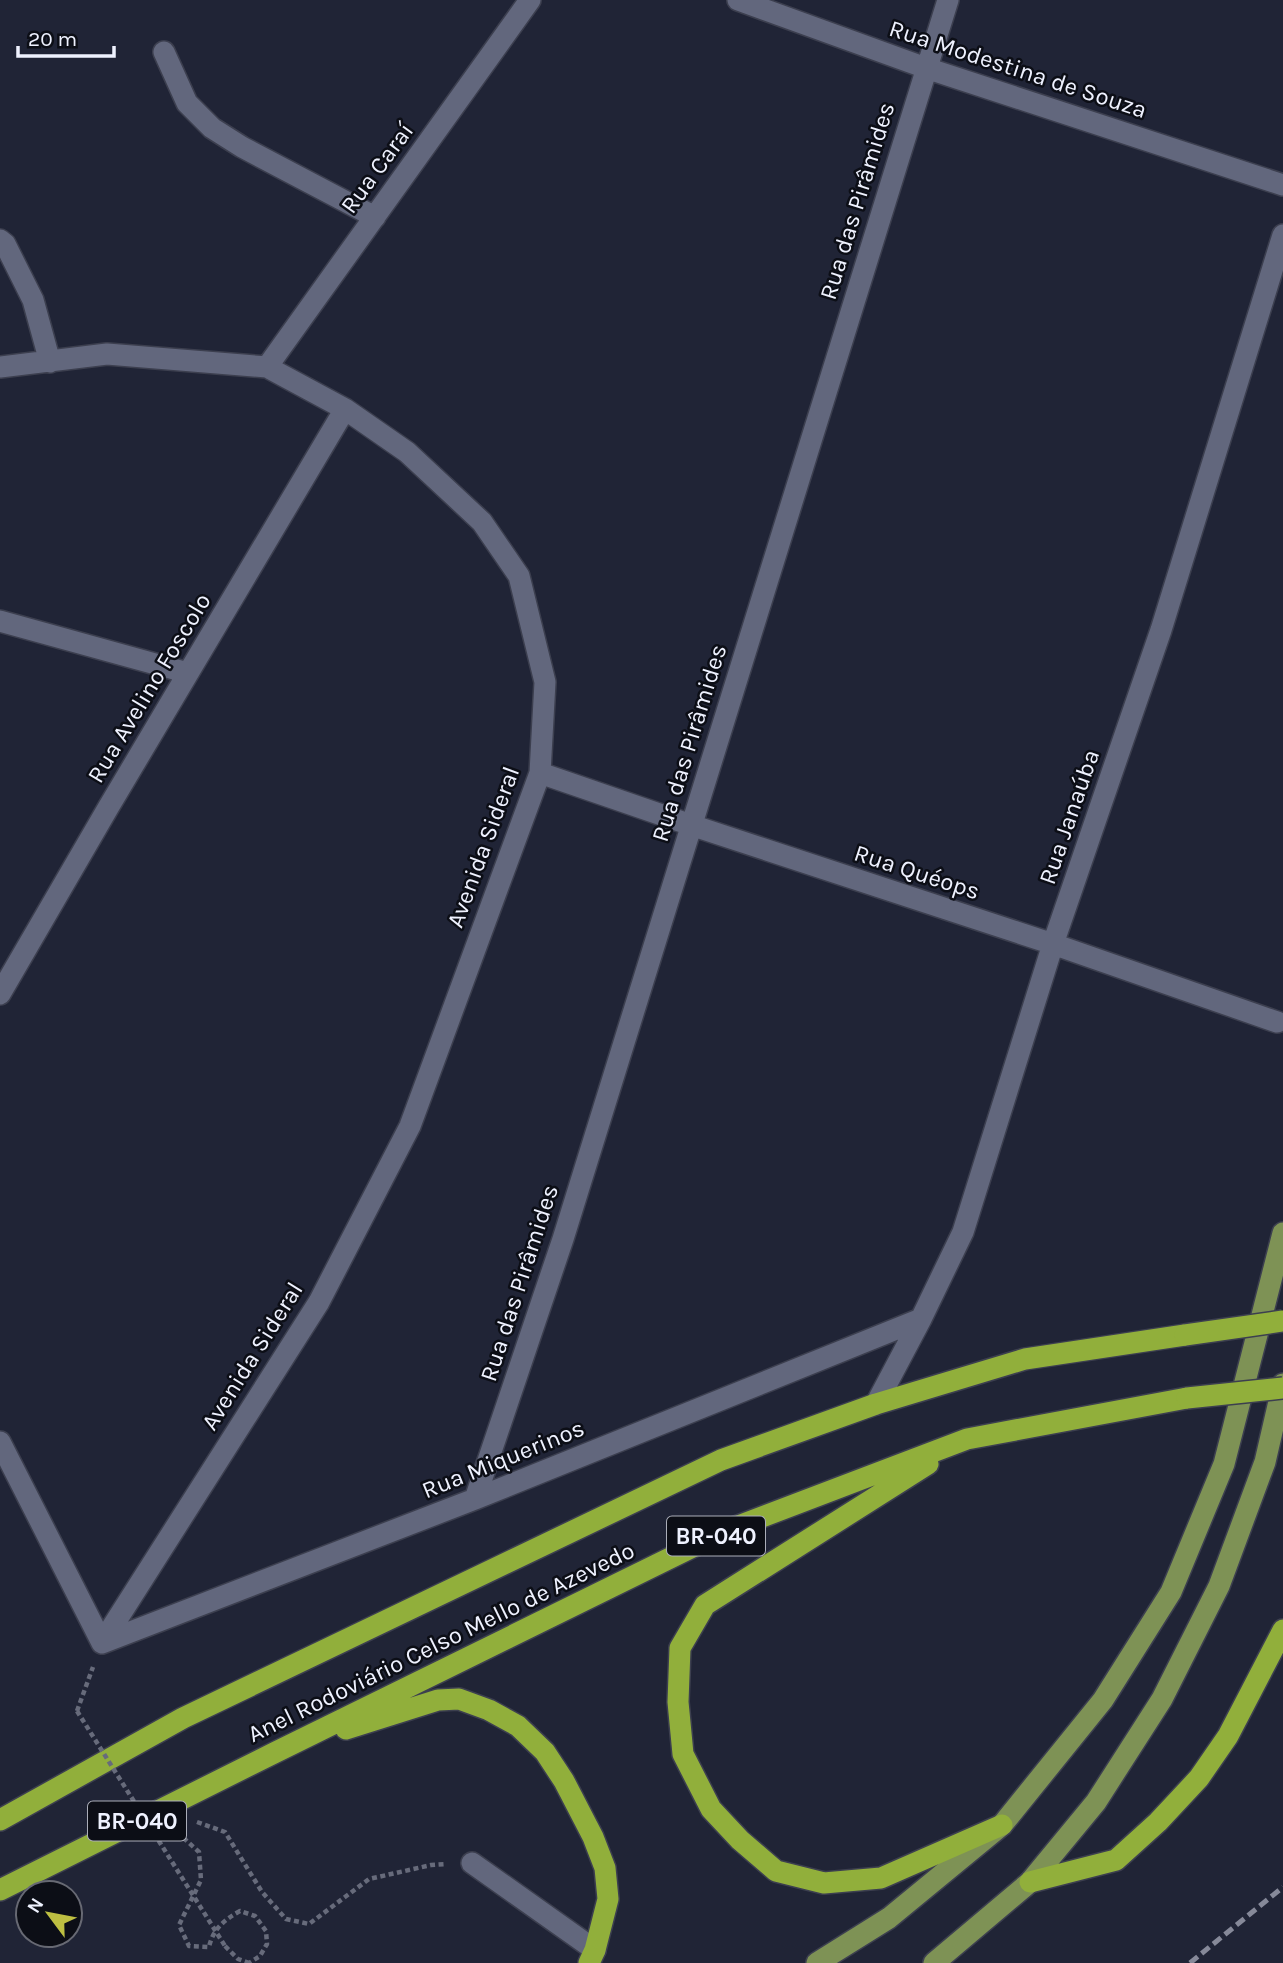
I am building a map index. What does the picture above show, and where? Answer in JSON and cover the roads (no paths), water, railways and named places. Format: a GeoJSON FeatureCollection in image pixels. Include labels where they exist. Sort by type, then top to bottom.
{"type":"FeatureCollection","features":[{"type":"Feature","properties":{"kind":"highway","name":"Anel Rodoviário Celso Mello de Azevedo"},"geometry":{"type":"LineString","coordinates":[[0,1820],[183,1718],[720,1460],[876,1404],[1025,1359],[1283,1321]]}},
{"type":"Feature","properties":{"kind":"highway","name":"Anel Rodoviário Celso Mello de Azevedo"},"geometry":{"type":"LineString","coordinates":[[0,1890],[725,1531],[967,1439],[1187,1398],[1283,1386]]}},
{"type":"Feature","properties":{"kind":"highway"},"geometry":{"type":"LineString","coordinates":[[967,1439],[705,1605],[680,1648],[678,1702],[683,1754],[711,1809],[740,1840],[776,1871],[824,1882],[881,1878],[1002,1825]]}},
{"type":"Feature","properties":{"kind":"highway"},"geometry":{"type":"LineString","coordinates":[[1030,1882],[1116,1860],[1158,1822],[1199,1778],[1228,1736],[1283,1630]]}},
{"type":"Feature","properties":{"kind":"highway"},"geometry":{"type":"LineString","coordinates":[[274,1753],[438,1700],[459,1699],[489,1710],[518,1727],[545,1752],[564,1781],[593,1836],[605,1868],[608,1899],[592,1956]]}},
{"type":"Feature","properties":{"kind":"main road"},"geometry":{"type":"LineString","coordinates":[[817,1963],[889,1918],[1002,1825],[1103,1700],[1171,1591],[1224,1464],[1283,1233]]}},
{"type":"Feature","properties":{"kind":"main road"},"geometry":{"type":"LineString","coordinates":[[933,1963],[1030,1882],[1096,1802],[1162,1699],[1219,1586],[1265,1462],[1283,1386]]}},
{"type":"Feature","properties":{"kind":"street","name":"Rua Caraí"},"geometry":{"type":"LineString","coordinates":[[267,367],[530,0]]}},
{"type":"Feature","properties":{"kind":"street","name":"Rua Modestina de Souza"},"geometry":{"type":"LineString","coordinates":[[738,0],[926,68],[1283,185]]}},
{"type":"Feature","properties":{"kind":"street","name":"Rua das Pirâmides"},"geometry":{"type":"LineString","coordinates":[[475,1500],[563,1239],[948,0]]}},
{"type":"Feature","properties":{"kind":"street"},"geometry":{"type":"LineString","coordinates":[[164,52],[187,103],[212,128],[375,217]]}},
{"type":"Feature","properties":{"kind":"street","name":"Rua Janaúba"},"geometry":{"type":"LineString","coordinates":[[876,1404],[963,1232],[1053,944],[1161,629],[1283,235]]}},
{"type":"Feature","properties":{"kind":"street"},"geometry":{"type":"LineString","coordinates":[[0,240],[5,244],[33,300],[50,362]]}},
{"type":"Feature","properties":{"kind":"street","name":"Avenida Sideral"},"geometry":{"type":"LineString","coordinates":[[0,368],[107,354],[267,367],[345,410],[407,452],[482,522],[519,576],[545,682],[540,773],[410,1126],[319,1302],[102,1643]]}},
{"type":"Feature","properties":{"kind":"street","name":"Rua Avelino Foscolo"},"geometry":{"type":"LineString","coordinates":[[0,995],[345,410]]}},
{"type":"Feature","properties":{"kind":"street"},"geometry":{"type":"LineString","coordinates":[[0,621],[188,673]]}},
{"type":"Feature","properties":{"kind":"street","name":"Rua Quéops"},"geometry":{"type":"LineString","coordinates":[[540,773],[1053,944],[1277,1022]]}},
{"type":"Feature","properties":{"kind":"street","name":"Rua Miquerinos"},"geometry":{"type":"LineString","coordinates":[[102,1643],[475,1500],[921,1319]]}},
{"type":"Feature","properties":{"kind":"street"},"geometry":{"type":"LineString","coordinates":[[0,1442],[102,1643]]}},
{"type":"Feature","properties":{"kind":"street"},"geometry":{"type":"LineString","coordinates":[[472,1863],[592,1956]]}},
{"type":"Feature","properties":{"kind":"railway"},"geometry":{"type":"LineString","coordinates":[[1190,1963],[1283,1887]]}}]}
